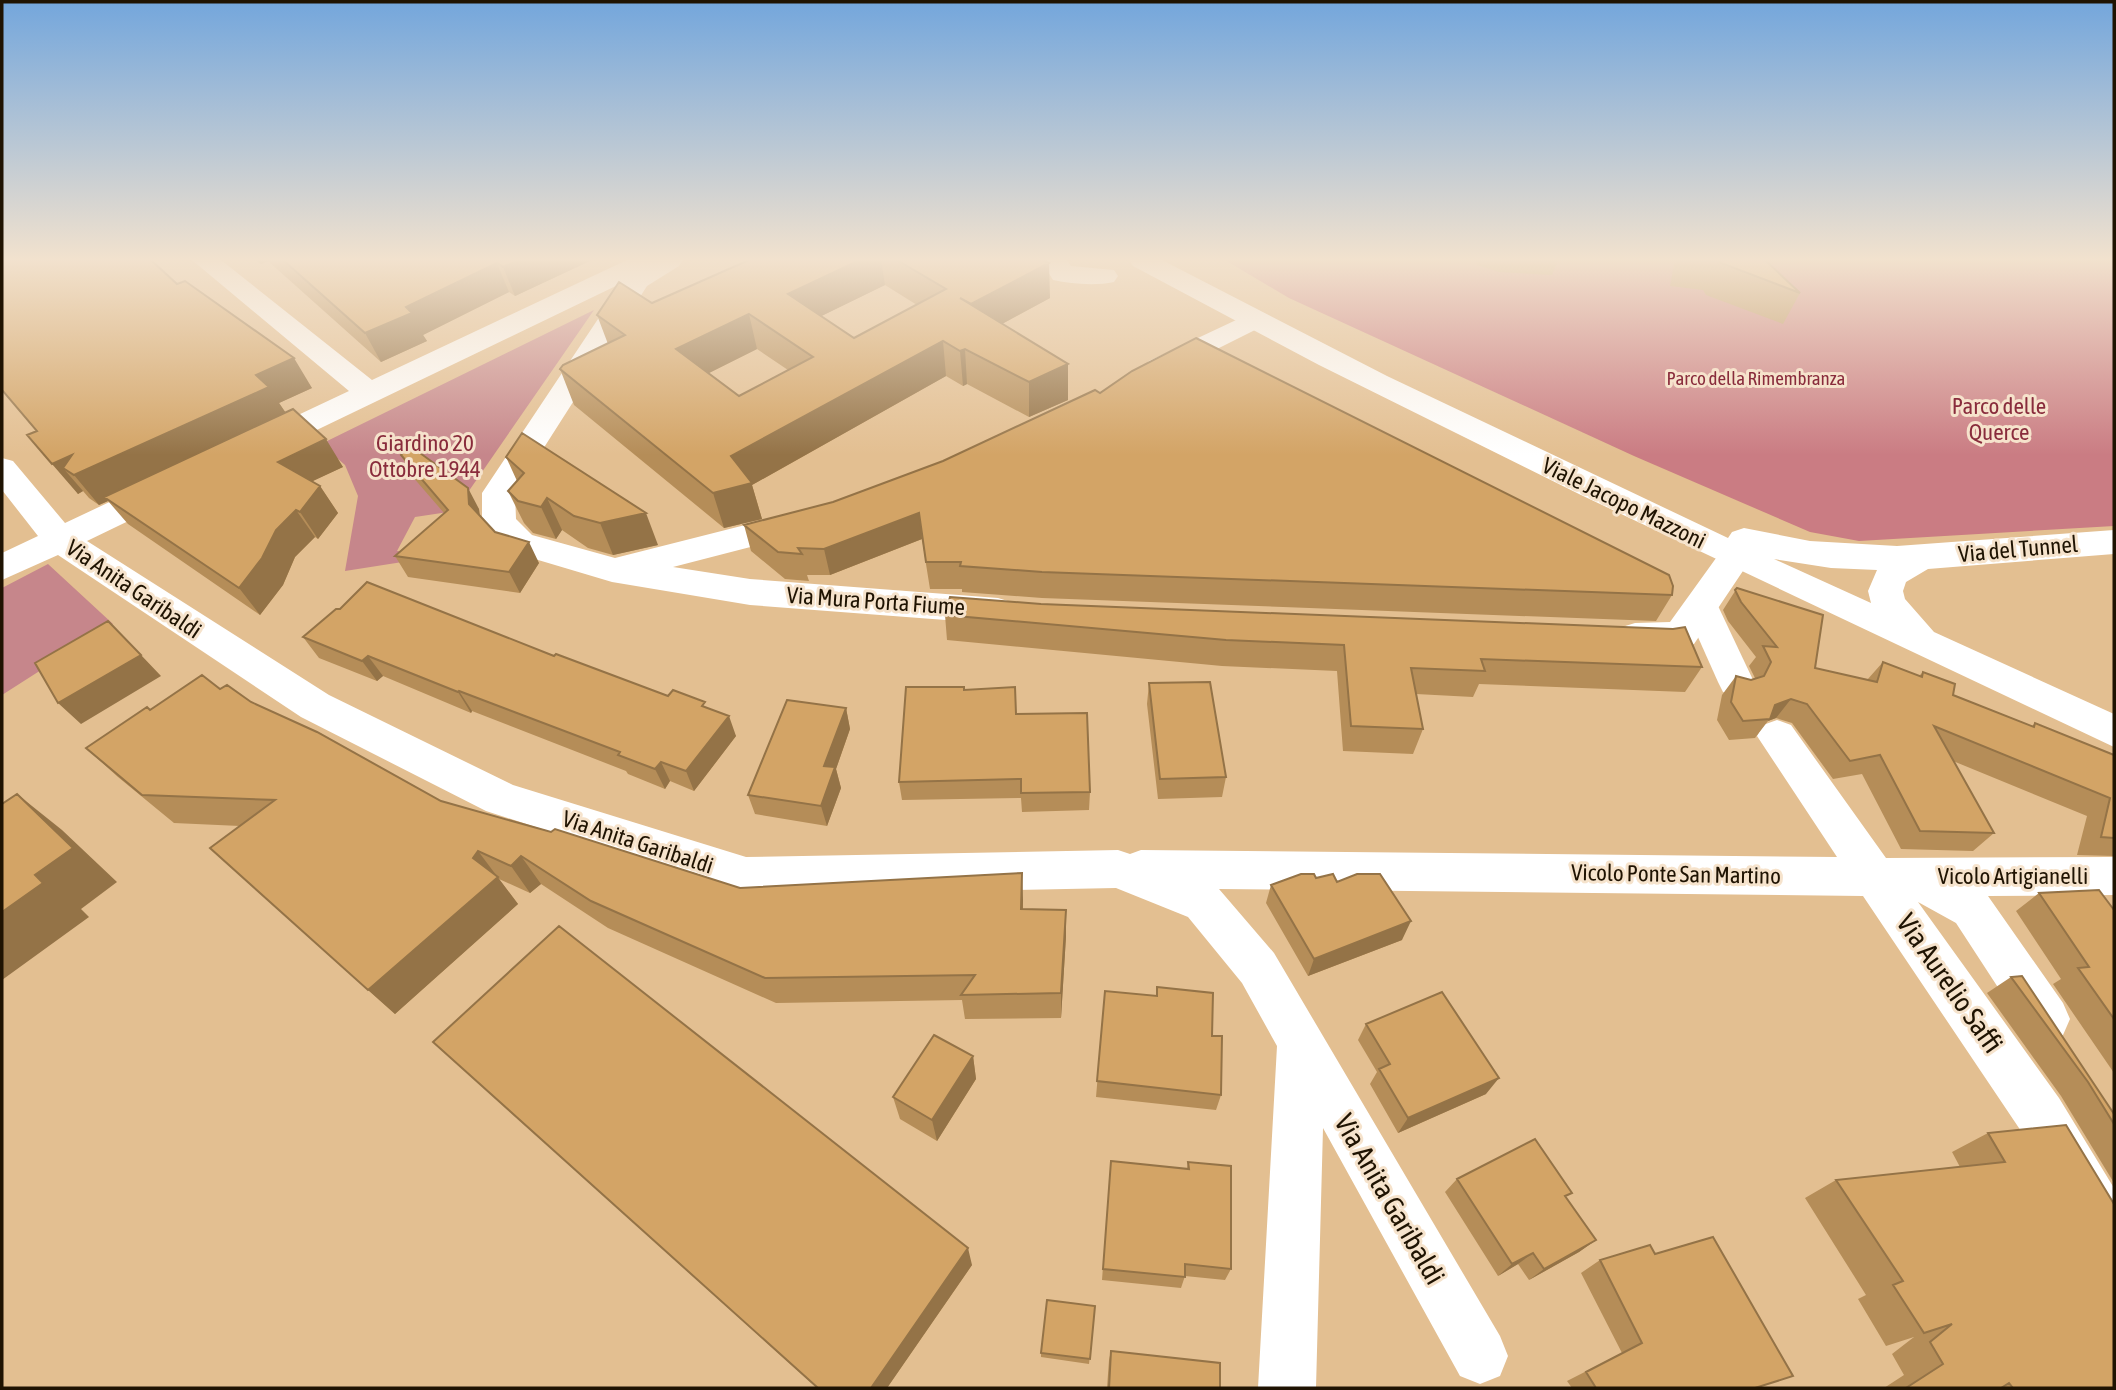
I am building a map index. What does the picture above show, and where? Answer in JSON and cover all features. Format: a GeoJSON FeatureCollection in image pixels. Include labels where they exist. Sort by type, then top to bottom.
{"type":"FeatureCollection","features":[{"type":"Feature","properties":{"kind":"street"},"geometry":{"type":"LineString","coordinates":[[285,325],[370,393]]}},
{"type":"Feature","properties":{"kind":"street"},"geometry":{"type":"LineString","coordinates":[[233,458],[513,325]]}},
{"type":"Feature","properties":{"kind":"street","name":"Via Mura Porta Fiume"},"geometry":{"type":"LineString","coordinates":[[608,325],[498,493],[499,523],[520,543],[612,570],[750,592],[1028,613]]}},
{"type":"Feature","properties":{"kind":"street"},"geometry":{"type":"LineString","coordinates":[[1130,382],[1205,358],[1246,325]]}},
{"type":"Feature","properties":{"kind":"street","name":"Viale Jacopo Mazzoni"},"geometry":{"type":"LineString","coordinates":[[1259,325],[1642,512],[2114,731]]}},
{"type":"Feature","properties":{"kind":"street","name":"Via Anita Garibaldi"},"geometry":{"type":"LineString","coordinates":[[2,468],[60,540],[315,706],[501,799],[746,876],[1118,869],[1204,903],[1258,968],[1479,1356]]}},
{"type":"Feature","properties":{"kind":"street"},"geometry":{"type":"LineString","coordinates":[[2,568],[196,475]]}},
{"type":"Feature","properties":{"kind":"street","name":"Via del Tunnel"},"geometry":{"type":"LineString","coordinates":[[1642,512],[1794,553],[1872,559],[2114,541]]}},
{"type":"Feature","properties":{"kind":"street"},"geometry":{"type":"LineString","coordinates":[[612,570],[819,519]]}},
{"type":"Feature","properties":{"kind":"street"},"geometry":{"type":"LineString","coordinates":[[1602,636],[1657,638],[1681,634],[1689,602],[1736,556]]}},
{"type":"Feature","properties":{"kind":"street","name":"Via del Tunnel"},"geometry":{"type":"LineString","coordinates":[[1922,557],[1892,573],[1885,585],[1885,598],[1912,631],[1929,645]]}},
{"type":"Feature","properties":{"kind":"street"},"geometry":{"type":"LineString","coordinates":[[1689,602],[1736,682]]}},
{"type":"Feature","properties":{"kind":"street","name":"Via Aurelio Saffi"},"geometry":{"type":"LineString","coordinates":[[1786,746],[2041,1116],[2114,1237]]}},
{"type":"Feature","properties":{"kind":"street","name":"Vicolo Ponte San Martino"},"geometry":{"type":"LineString","coordinates":[[1118,869],[1912,877],[1972,909],[2069,1054]]}},
{"type":"Feature","properties":{"kind":"street","name":"Vicolo Artigianelli"},"geometry":{"type":"LineString","coordinates":[[1912,877],[2114,876]]}},
{"type":"Feature","properties":{"kind":"street","name":"Via Anita Garibaldi"},"geometry":{"type":"LineString","coordinates":[[1287,1388],[1301,1042]]}},
{"type":"Feature","properties":{"kind":"green space","name":"Giardino 20 Ottobre 1944"},"geometry":{"type":"Polygon","coordinates":[[[564,325],[584,325],[455,511],[415,517],[397,551],[431,553],[428,558],[345,571],[358,496],[345,465],[321,444],[564,325]]]}},
{"type":"Feature","properties":{"kind":"green space"},"geometry":{"type":"Polygon","coordinates":[[[1348,325],[2114,325],[2114,526],[1859,541],[1810,532],[1634,456],[1348,325]]]}},
{"type":"Feature","properties":{"kind":"green space"},"geometry":{"type":"Polygon","coordinates":[[[48,564],[113,624],[2,695],[2,588],[48,564]]]}},
{"type":"Feature","properties":{"kind":"building"},"geometry":{"type":"Polygon","coordinates":[[[2,325],[247,325],[294,358],[256,375],[269,387],[74,475],[63,468],[72,455],[52,464],[27,435],[37,431],[2,390],[2,325]]]}},
{"type":"Feature","properties":{"kind":"building"},"geometry":{"type":"Polygon","coordinates":[[[356,325],[384,325],[365,333],[356,325]]]}},
{"type":"Feature","properties":{"kind":"building"},"geometry":{"type":"Polygon","coordinates":[[[611,325],[726,325],[676,349],[739,396],[813,357],[765,325],[834,325],[854,338],[879,325],[1004,325],[1068,364],[1029,382],[965,349],[960,351],[943,341],[731,456],[752,483],[713,493],[560,369],[563,365],[625,335],[611,325]]]}},
{"type":"Feature","properties":{"kind":"building"},"geometry":{"type":"Polygon","coordinates":[[[1196,338],[1669,575],[1673,586],[1672,595],[1042,572],[960,566],[961,562],[926,562],[919,513],[824,549],[798,548],[802,554],[778,552],[744,525],[833,502],[943,461],[1095,390],[1100,393],[1132,371],[1196,338]]]}},
{"type":"Feature","properties":{"kind":"building"},"geometry":{"type":"Polygon","coordinates":[[[293,409],[326,439],[278,462],[320,486],[300,512],[296,510],[276,530],[262,558],[239,588],[104,497],[293,409]]]}},
{"type":"Feature","properties":{"kind":"building"},"geometry":{"type":"Polygon","coordinates":[[[522,433],[646,513],[600,523],[574,516],[547,498],[541,507],[518,501],[508,491],[524,473],[506,457],[522,433]]]}},
{"type":"Feature","properties":{"kind":"building"},"geometry":{"type":"Polygon","coordinates":[[[409,445],[468,488],[469,504],[495,532],[529,542],[509,572],[395,556],[448,510],[401,455],[409,445]]]}},
{"type":"Feature","properties":{"kind":"building"},"geometry":{"type":"Polygon","coordinates":[[[367,582],[554,656],[556,654],[668,696],[673,690],[705,702],[702,706],[729,716],[686,771],[661,762],[655,769],[618,755],[620,752],[368,656],[362,661],[303,637],[336,609],[340,609],[367,582]]]}},
{"type":"Feature","properties":{"kind":"building"},"geometry":{"type":"Polygon","coordinates":[[[1737,588],[1823,615],[1815,668],[1877,682],[1883,662],[1922,677],[1923,672],[1955,684],[1953,695],[2034,727],[2035,723],[2114,755],[2114,838],[2101,837],[2110,798],[1934,726],[1994,833],[1920,831],[1880,755],[1850,761],[1807,704],[1791,699],[1775,705],[1770,719],[1743,721],[1731,702],[1736,676],[1751,680],[1764,676],[1771,662],[1763,646],[1777,647],[1741,602],[1735,590],[1737,588]]]}},
{"type":"Feature","properties":{"kind":"building"},"geometry":{"type":"Polygon","coordinates":[[[950,597],[1041,604],[1673,629],[1685,627],[1702,667],[1481,659],[1485,671],[1411,668],[1423,729],[1351,726],[1344,645],[1226,640],[945,615],[950,597]]]}},
{"type":"Feature","properties":{"kind":"building"},"geometry":{"type":"Polygon","coordinates":[[[108,621],[141,655],[58,703],[35,663],[108,621]]]}},
{"type":"Feature","properties":{"kind":"building"},"geometry":{"type":"Polygon","coordinates":[[[202,675],[220,689],[227,685],[251,702],[317,732],[441,801],[551,832],[555,829],[740,888],[1022,873],[1021,909],[1066,910],[1061,993],[961,995],[975,975],[765,978],[591,901],[521,856],[511,866],[478,851],[473,858],[498,877],[368,990],[210,848],[275,800],[142,795],[86,748],[147,707],[150,710],[202,675]]]}},
{"type":"Feature","properties":{"kind":"building"},"geometry":{"type":"Polygon","coordinates":[[[1210,682],[1226,777],[1160,779],[1149,683],[1210,682]]]}},
{"type":"Feature","properties":{"kind":"building"},"geometry":{"type":"Polygon","coordinates":[[[906,687],[964,687],[964,690],[1015,687],[1016,714],[1087,713],[1090,792],[1021,793],[1021,779],[899,782],[906,687]]]}},
{"type":"Feature","properties":{"kind":"building"},"geometry":{"type":"Polygon","coordinates":[[[787,700],[846,708],[824,766],[835,767],[821,806],[748,795],[787,700]]]}},
{"type":"Feature","properties":{"kind":"building"},"geometry":{"type":"Polygon","coordinates":[[[17,794],[73,848],[35,875],[43,883],[2,912],[2,804],[17,794]]]}},
{"type":"Feature","properties":{"kind":"building"},"geometry":{"type":"Polygon","coordinates":[[[1301,874],[1314,874],[1316,878],[1333,874],[1337,882],[1357,874],[1380,874],[1411,921],[1314,959],[1271,885],[1301,874]]]}},
{"type":"Feature","properties":{"kind":"building"},"geometry":{"type":"Polygon","coordinates":[[[2099,890],[2114,910],[2114,1019],[2078,968],[2089,967],[2039,893],[2099,890]]]}},
{"type":"Feature","properties":{"kind":"building"},"geometry":{"type":"Polygon","coordinates":[[[559,926],[968,1248],[871,1388],[818,1388],[433,1042],[559,926]]]}},
{"type":"Feature","properties":{"kind":"building"},"geometry":{"type":"Polygon","coordinates":[[[2022,976],[2114,1114],[2114,1124],[2088,1082],[2011,977],[2022,976]]]}},
{"type":"Feature","properties":{"kind":"building"},"geometry":{"type":"Polygon","coordinates":[[[1157,987],[1213,993],[1212,1036],[1222,1036],[1221,1095],[1097,1081],[1105,991],[1157,996],[1157,987]]]}},
{"type":"Feature","properties":{"kind":"building"},"geometry":{"type":"Polygon","coordinates":[[[1442,992],[1499,1078],[1408,1118],[1379,1069],[1390,1064],[1366,1024],[1442,992]]]}},
{"type":"Feature","properties":{"kind":"building"},"geometry":{"type":"Polygon","coordinates":[[[934,1035],[973,1056],[932,1120],[893,1097],[934,1035]]]}},
{"type":"Feature","properties":{"kind":"building"},"geometry":{"type":"Polygon","coordinates":[[[2066,1125],[2114,1204],[2114,1388],[2013,1388],[2009,1383],[2001,1388],[1906,1388],[1943,1364],[1930,1342],[1952,1324],[1924,1333],[1893,1285],[1903,1281],[1836,1180],[2005,1162],[1988,1133],[2066,1125]]]}},
{"type":"Feature","properties":{"kind":"building"},"geometry":{"type":"Polygon","coordinates":[[[1535,1139],[1572,1193],[1565,1196],[1596,1240],[1544,1269],[1533,1253],[1512,1264],[1457,1179],[1535,1139]]]}},
{"type":"Feature","properties":{"kind":"building"},"geometry":{"type":"Polygon","coordinates":[[[1111,1161],[1189,1169],[1188,1162],[1231,1166],[1231,1269],[1185,1264],[1185,1277],[1103,1269],[1111,1161]]]}},
{"type":"Feature","properties":{"kind":"building"},"geometry":{"type":"Polygon","coordinates":[[[1713,1237],[1793,1376],[1755,1388],[1596,1388],[1586,1372],[1642,1343],[1600,1260],[1650,1245],[1655,1254],[1713,1237]]]}},
{"type":"Feature","properties":{"kind":"building"},"geometry":{"type":"Polygon","coordinates":[[[1047,1300],[1095,1306],[1090,1359],[1041,1353],[1047,1300]]]}},
{"type":"Feature","properties":{"kind":"building"},"geometry":{"type":"Polygon","coordinates":[[[1111,1351],[1220,1363],[1220,1388],[1109,1388],[1111,1351]]]}},
{"type":"Feature","properties":{"kind":"park label","name":"Parco della Rimembranza"},"geometry":{"type":"Point","coordinates":[1756,378]}},
{"type":"Feature","properties":{"kind":"park label","name":"Parco delle Querce"},"geometry":{"type":"Point","coordinates":[1999,419]}}]}
